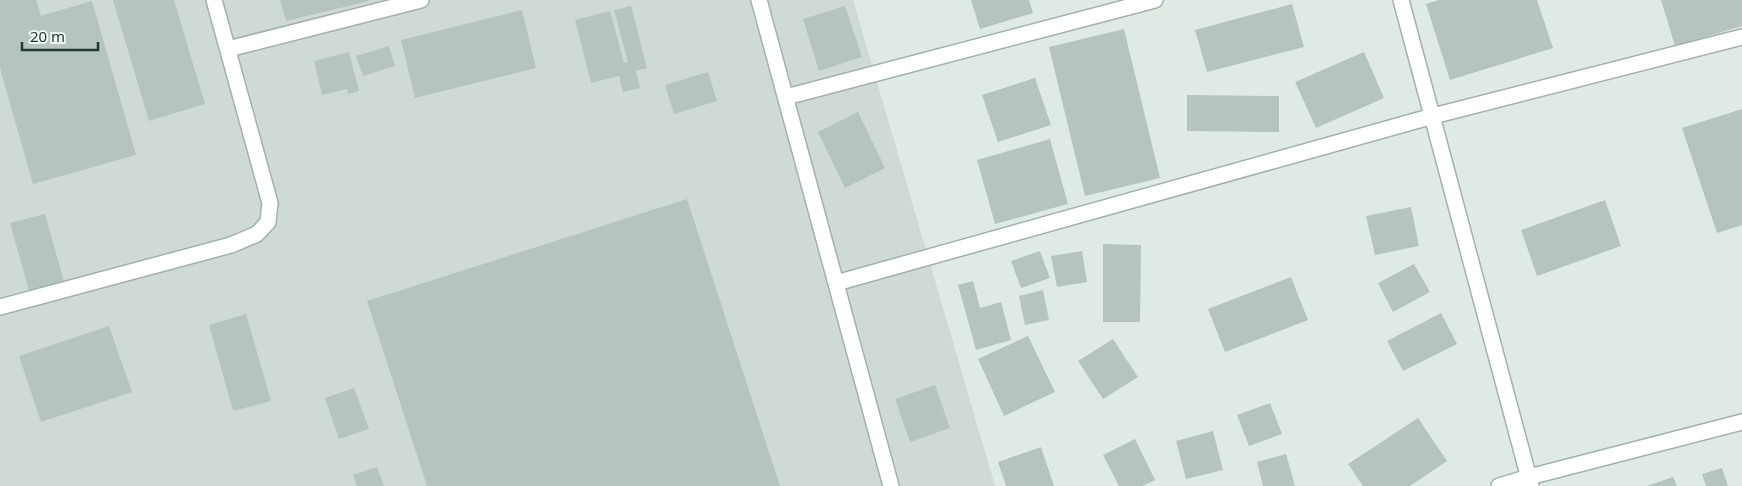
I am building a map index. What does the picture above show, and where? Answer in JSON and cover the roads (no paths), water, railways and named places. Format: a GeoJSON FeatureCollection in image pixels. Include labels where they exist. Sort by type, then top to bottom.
{"type":"FeatureCollection","features":[{"type":"Feature","properties":{"kind":"street"},"geometry":{"type":"LineString","coordinates":[[0,307],[231,245],[257,234],[268,222],[270,202],[214,0]]}},
{"type":"Feature","properties":{"kind":"street"},"geometry":{"type":"LineString","coordinates":[[228,49],[422,0]]}},
{"type":"Feature","properties":{"kind":"street"},"geometry":{"type":"LineString","coordinates":[[759,0],[892,486]]}},
{"type":"Feature","properties":{"kind":"street"},"geometry":{"type":"LineString","coordinates":[[786,97],[1155,0]]}},
{"type":"Feature","properties":{"kind":"street"},"geometry":{"type":"LineString","coordinates":[[1401,0],[1530,481]]}},
{"type":"Feature","properties":{"kind":"street"},"geometry":{"type":"LineString","coordinates":[[836,283],[1433,116],[1742,37]]}},
{"type":"Feature","properties":{"kind":"street"},"geometry":{"type":"LineString","coordinates":[[1498,486],[1530,481],[1742,422]]}}]}
